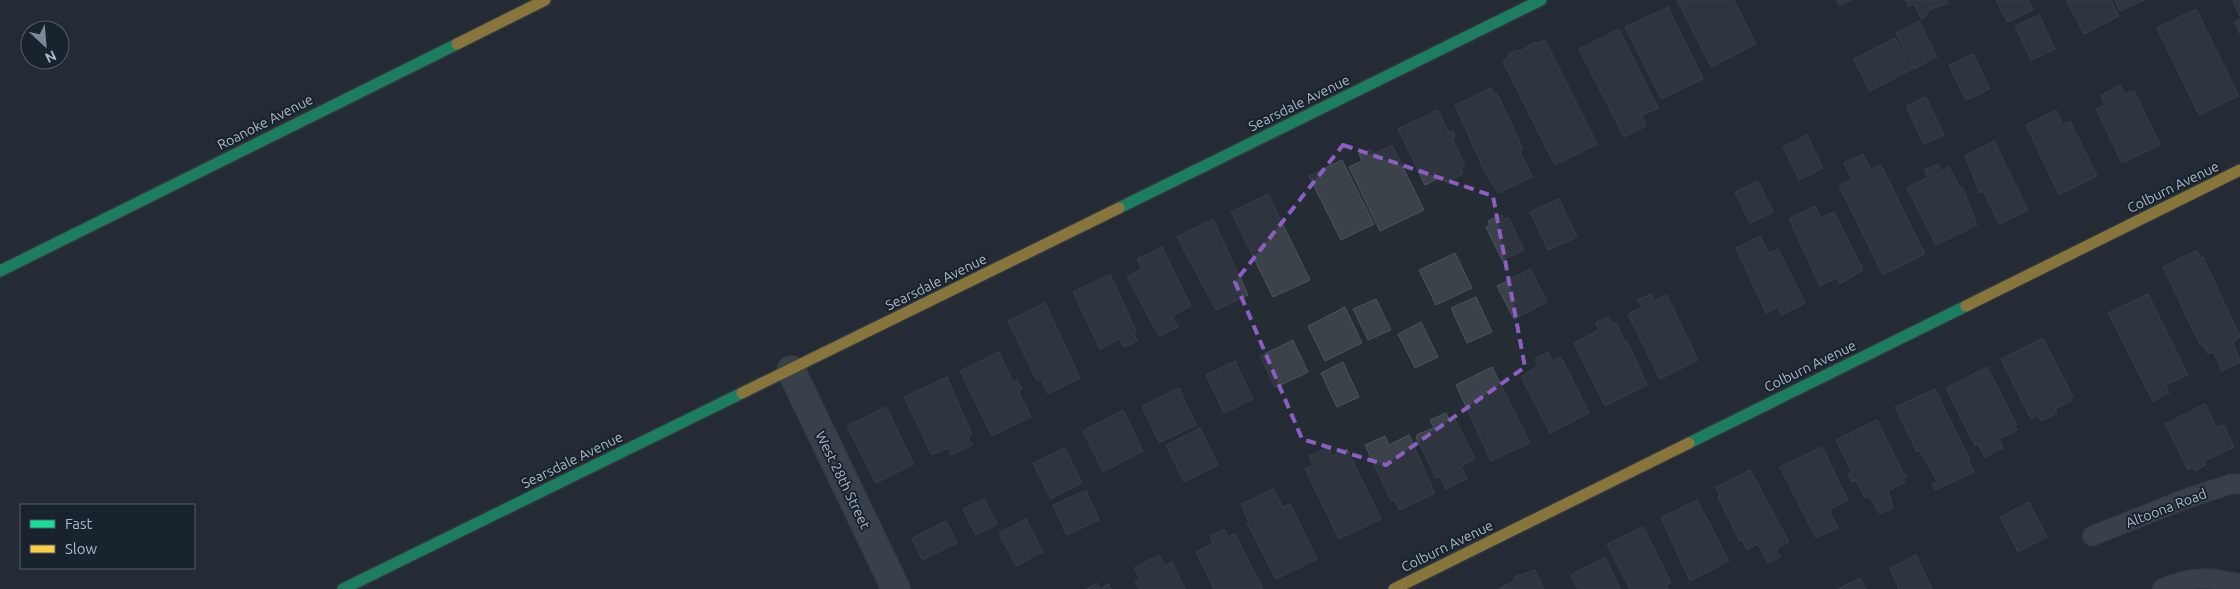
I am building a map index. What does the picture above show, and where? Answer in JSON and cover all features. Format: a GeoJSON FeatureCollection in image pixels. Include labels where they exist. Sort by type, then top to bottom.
{"type":"FeatureCollection","features":[{"type":"Feature","properties":{"kind":"street","name":"Roanoke Avenue"},"geometry":{"type":"LineString","coordinates":[[0,271],[544,0]]}},
{"type":"Feature","properties":{"kind":"street","name":"Searsdale Avenue"},"geometry":{"type":"LineString","coordinates":[[343,589],[1541,0]]}},
{"type":"Feature","properties":{"kind":"street","name":"Colburn Avenue"},"geometry":{"type":"LineString","coordinates":[[1402,587],[2240,170]]}},
{"type":"Feature","properties":{"kind":"street","name":"West 28th Street"},"geometry":{"type":"LineString","coordinates":[[791,370],[896,589]]}},
{"type":"Feature","properties":{"kind":"lane","name":"Altoona Road"},"geometry":{"type":"LineString","coordinates":[[2092,536],[2185,499],[2231,484],[2240,484]]}},
{"type":"Feature","properties":{"kind":"lane"},"geometry":{"type":"LineString","coordinates":[[2162,589],[2185,579],[2200,578],[2240,584]]}},
{"type":"Feature","properties":{"kind":"highlighted area"},"geometry":{"type":"Polygon","coordinates":[[[1343,145],[1493,196],[1525,367],[1386,465],[1302,439],[1235,282],[1343,145]]]}},
{"type":"Feature","properties":{"kind":"building"},"geometry":{"type":"Polygon","coordinates":[[[1677,0],[1734,0],[1756,44],[1711,67],[1677,0]]]}},
{"type":"Feature","properties":{"kind":"building"},"geometry":{"type":"Polygon","coordinates":[[[1836,0],[1851,0],[1839,6],[1836,0]]]}},
{"type":"Feature","properties":{"kind":"building"},"geometry":{"type":"Polygon","coordinates":[[[1905,0],[1947,0],[1949,3],[1931,9],[1922,20],[1914,4],[1908,7],[1905,0]]]}},
{"type":"Feature","properties":{"kind":"building"},"geometry":{"type":"Polygon","coordinates":[[[1996,0],[2028,0],[2033,10],[2007,22],[1996,0]]]}},
{"type":"Feature","properties":{"kind":"building"},"geometry":{"type":"Polygon","coordinates":[[[2111,0],[2119,16],[2084,34],[2067,1],[2111,0]]]}},
{"type":"Feature","properties":{"kind":"building"},"geometry":{"type":"Polygon","coordinates":[[[2115,0],[2144,0],[2120,11],[2115,0]]]}},
{"type":"Feature","properties":{"kind":"building"},"geometry":{"type":"Polygon","coordinates":[[[2240,0],[2240,16],[2233,1],[2240,0]]]}},
{"type":"Feature","properties":{"kind":"building"},"geometry":{"type":"Polygon","coordinates":[[[1668,7],[1703,79],[1661,99],[1625,27],[1668,7]]]}},
{"type":"Feature","properties":{"kind":"building"},"geometry":{"type":"Polygon","coordinates":[[[2196,9],[2239,96],[2199,115],[2157,28],[2196,9]]]}},
{"type":"Feature","properties":{"kind":"building"},"geometry":{"type":"Polygon","coordinates":[[[2039,15],[2055,49],[2031,60],[2015,26],[2039,15]]]}},
{"type":"Feature","properties":{"kind":"building"},"geometry":{"type":"Polygon","coordinates":[[[2240,19],[2240,34],[2234,22],[2240,19]]]}},
{"type":"Feature","properties":{"kind":"building"},"geometry":{"type":"Polygon","coordinates":[[[1919,21],[1937,57],[1914,69],[1896,33],[1919,21]]]}},
{"type":"Feature","properties":{"kind":"building"},"geometry":{"type":"Polygon","coordinates":[[[1619,29],[1658,108],[1641,116],[1646,126],[1624,137],[1579,49],[1619,29]]]}},
{"type":"Feature","properties":{"kind":"building"},"geometry":{"type":"Polygon","coordinates":[[[1895,38],[1912,69],[1870,91],[1854,59],[1895,38]]]}},
{"type":"Feature","properties":{"kind":"building"},"geometry":{"type":"Polygon","coordinates":[[[1545,40],[1597,144],[1555,165],[1503,61],[1508,58],[1509,54],[1517,50],[1521,51],[1535,42],[1539,43],[1545,40]]]}},
{"type":"Feature","properties":{"kind":"building"},"geometry":{"type":"Polygon","coordinates":[[[1973,54],[1990,89],[1966,100],[1949,65],[1973,54]]]}},
{"type":"Feature","properties":{"kind":"building"},"geometry":{"type":"Polygon","coordinates":[[[2121,85],[2125,94],[2134,90],[2160,145],[2122,163],[2096,109],[2105,105],[2101,95],[2121,85]]]}},
{"type":"Feature","properties":{"kind":"building"},"geometry":{"type":"Polygon","coordinates":[[[1491,88],[1495,95],[1497,93],[1523,149],[1520,151],[1532,177],[1498,193],[1483,168],[1455,105],[1491,88]]]}},
{"type":"Feature","properties":{"kind":"building"},"geometry":{"type":"Polygon","coordinates":[[[1926,97],[1944,135],[1924,144],[1906,106],[1926,97]]]}},
{"type":"Feature","properties":{"kind":"building"},"geometry":{"type":"Polygon","coordinates":[[[1438,110],[1449,133],[1453,131],[1455,136],[1452,138],[1465,166],[1460,168],[1463,174],[1446,182],[1443,176],[1425,185],[1398,129],[1438,110]]]}},
{"type":"Feature","properties":{"kind":"building"},"geometry":{"type":"Polygon","coordinates":[[[2056,110],[2063,125],[2070,121],[2097,176],[2059,195],[2026,125],[2056,110]]]}},
{"type":"Feature","properties":{"kind":"building"},"geometry":{"type":"Polygon","coordinates":[[[1807,135],[1823,168],[1799,180],[1783,147],[1807,135]]]}},
{"type":"Feature","properties":{"kind":"building"},"geometry":{"type":"Polygon","coordinates":[[[1994,141],[2028,210],[1999,224],[1983,191],[1980,193],[1965,156],[1994,141]]]}},
{"type":"Feature","properties":{"kind":"building"},"geometry":{"type":"Polygon","coordinates":[[[1392,145],[1424,210],[1380,231],[1349,167],[1362,161],[1359,154],[1371,149],[1373,154],[1392,145]]]}},
{"type":"Feature","properties":{"kind":"building"},"geometry":{"type":"Polygon","coordinates":[[[1863,154],[1871,170],[1881,165],[1925,254],[1883,275],[1839,186],[1852,179],[1844,163],[1863,154]]]}},
{"type":"Feature","properties":{"kind":"building"},"geometry":{"type":"Polygon","coordinates":[[[1342,160],[1374,224],[1341,240],[1309,176],[1342,160]]]}},
{"type":"Feature","properties":{"kind":"building"},"geometry":{"type":"Polygon","coordinates":[[[1938,164],[1941,171],[1949,167],[1960,188],[1962,187],[1977,225],[1936,245],[1907,188],[1928,177],[1924,170],[1938,164]]]}},
{"type":"Feature","properties":{"kind":"building"},"geometry":{"type":"Polygon","coordinates":[[[1758,181],[1773,212],[1750,223],[1735,192],[1758,181]]]}},
{"type":"Feature","properties":{"kind":"building"},"geometry":{"type":"Polygon","coordinates":[[[1268,194],[1310,280],[1273,297],[1231,212],[1268,194]]]}},
{"type":"Feature","properties":{"kind":"building"},"geometry":{"type":"Polygon","coordinates":[[[1559,199],[1577,237],[1548,250],[1530,212],[1559,199]]]}},
{"type":"Feature","properties":{"kind":"building"},"geometry":{"type":"Polygon","coordinates":[[[1815,206],[1821,218],[1834,212],[1863,270],[1840,284],[1837,278],[1820,286],[1789,219],[1815,206]]]}},
{"type":"Feature","properties":{"kind":"building"},"geometry":{"type":"Polygon","coordinates":[[[1502,215],[1504,219],[1508,217],[1524,250],[1502,260],[1486,227],[1490,226],[1488,221],[1502,215]]]}},
{"type":"Feature","properties":{"kind":"building"},"geometry":{"type":"Polygon","coordinates":[[[1213,219],[1248,295],[1216,310],[1177,237],[1213,219]]]}},
{"type":"Feature","properties":{"kind":"building"},"geometry":{"type":"Polygon","coordinates":[[[1760,236],[1769,253],[1778,249],[1805,303],[1782,315],[1777,307],[1766,313],[1736,248],[1760,236]]]}},
{"type":"Feature","properties":{"kind":"building"},"geometry":{"type":"Polygon","coordinates":[[[1162,247],[1191,306],[1172,316],[1178,327],[1159,336],[1127,277],[1142,269],[1137,259],[1162,247]]]}},
{"type":"Feature","properties":{"kind":"building"},"geometry":{"type":"Polygon","coordinates":[[[2197,250],[2200,258],[2203,257],[2240,337],[2233,342],[2240,362],[2222,371],[2213,352],[2208,354],[2203,344],[2200,345],[2163,267],[2197,250]]]}},
{"type":"Feature","properties":{"kind":"building"},"geometry":{"type":"Polygon","coordinates":[[[1455,253],[1472,288],[1436,305],[1419,270],[1455,253]]]}},
{"type":"Feature","properties":{"kind":"building"},"geometry":{"type":"Polygon","coordinates":[[[1530,269],[1547,302],[1514,319],[1497,286],[1530,269]]]}},
{"type":"Feature","properties":{"kind":"building"},"geometry":{"type":"Polygon","coordinates":[[[1110,274],[1136,331],[1133,332],[1137,341],[1124,347],[1120,339],[1100,349],[1073,292],[1110,274]]]}},
{"type":"Feature","properties":{"kind":"building"},"geometry":{"type":"Polygon","coordinates":[[[1651,294],[1655,301],[1667,295],[1698,360],[1660,379],[1628,314],[1642,307],[1638,300],[1651,294]]]}},
{"type":"Feature","properties":{"kind":"building"},"geometry":{"type":"Polygon","coordinates":[[[2148,294],[2188,375],[2165,385],[2169,393],[2153,401],[2108,313],[2148,294]]]}},
{"type":"Feature","properties":{"kind":"building"},"geometry":{"type":"Polygon","coordinates":[[[1476,297],[1492,332],[1467,343],[1451,308],[1476,297]]]}},
{"type":"Feature","properties":{"kind":"building"},"geometry":{"type":"Polygon","coordinates":[[[1376,299],[1391,330],[1368,340],[1353,309],[1376,299]]]}},
{"type":"Feature","properties":{"kind":"building"},"geometry":{"type":"Polygon","coordinates":[[[1045,303],[1080,378],[1048,394],[1041,379],[1037,381],[1008,321],[1045,303]]]}},
{"type":"Feature","properties":{"kind":"building"},"geometry":{"type":"Polygon","coordinates":[[[1345,307],[1362,343],[1325,361],[1308,326],[1345,307]]]}},
{"type":"Feature","properties":{"kind":"building"},"geometry":{"type":"Polygon","coordinates":[[[1609,317],[1613,324],[1616,322],[1625,342],[1627,341],[1647,385],[1605,406],[1574,343],[1599,330],[1596,323],[1609,317]]]}},
{"type":"Feature","properties":{"kind":"building"},"geometry":{"type":"Polygon","coordinates":[[[1421,322],[1438,357],[1415,368],[1398,334],[1421,322]]]}},
{"type":"Feature","properties":{"kind":"building"},"geometry":{"type":"Polygon","coordinates":[[[2043,338],[2073,397],[2069,399],[2071,401],[2055,409],[2057,413],[2041,421],[2038,414],[2031,419],[2001,359],[2043,338]]]}},
{"type":"Feature","properties":{"kind":"building"},"geometry":{"type":"Polygon","coordinates":[[[1293,340],[1308,372],[1275,388],[1260,356],[1293,340]]]}},
{"type":"Feature","properties":{"kind":"building"},"geometry":{"type":"Polygon","coordinates":[[[999,352],[1013,382],[1017,380],[1022,389],[1018,391],[1031,417],[992,436],[960,371],[999,352]]]}},
{"type":"Feature","properties":{"kind":"building"},"geometry":{"type":"Polygon","coordinates":[[[1548,352],[1552,361],[1561,357],[1589,413],[1550,433],[1521,377],[1538,366],[1535,359],[1548,352]]]}},
{"type":"Feature","properties":{"kind":"building"},"geometry":{"type":"Polygon","coordinates":[[[1235,361],[1253,399],[1224,413],[1206,375],[1235,361]]]}},
{"type":"Feature","properties":{"kind":"building"},"geometry":{"type":"Polygon","coordinates":[[[1343,362],[1359,397],[1337,407],[1321,373],[1343,362]]]}},
{"type":"Feature","properties":{"kind":"building"},"geometry":{"type":"Polygon","coordinates":[[[1492,367],[1530,443],[1491,461],[1456,385],[1492,367]]]}},
{"type":"Feature","properties":{"kind":"building"},"geometry":{"type":"Polygon","coordinates":[[[1987,367],[2017,425],[2015,426],[2017,430],[1999,439],[2003,448],[1985,457],[1978,444],[1975,446],[1946,388],[1987,367]]]}},
{"type":"Feature","properties":{"kind":"building"},"geometry":{"type":"Polygon","coordinates":[[[947,377],[972,435],[968,437],[972,445],[951,455],[948,448],[932,455],[904,397],[947,377]]]}},
{"type":"Feature","properties":{"kind":"building"},"geometry":{"type":"Polygon","coordinates":[[[1179,388],[1196,425],[1159,443],[1142,406],[1179,388]]]}},
{"type":"Feature","properties":{"kind":"building"},"geometry":{"type":"Polygon","coordinates":[[[1935,389],[1974,472],[1935,490],[1932,484],[1937,481],[1920,451],[1917,452],[1895,407],[1935,389]]]}},
{"type":"Feature","properties":{"kind":"building"},"geometry":{"type":"Polygon","coordinates":[[[2205,404],[2217,428],[2224,425],[2234,447],[2204,461],[2206,465],[2194,471],[2193,467],[2188,470],[2165,424],[2205,404]]]}},
{"type":"Feature","properties":{"kind":"building"},"geometry":{"type":"Polygon","coordinates":[[[886,407],[914,464],[876,483],[847,426],[886,407]]]}},
{"type":"Feature","properties":{"kind":"building"},"geometry":{"type":"Polygon","coordinates":[[[1123,410],[1143,451],[1103,472],[1083,431],[1123,410]]]}},
{"type":"Feature","properties":{"kind":"building"},"geometry":{"type":"Polygon","coordinates":[[[1446,413],[1450,421],[1455,419],[1475,459],[1461,466],[1467,479],[1446,489],[1440,477],[1436,478],[1416,437],[1418,434],[1434,428],[1430,420],[1446,413]]]}},
{"type":"Feature","properties":{"kind":"building"},"geometry":{"type":"Polygon","coordinates":[[[1877,420],[1906,478],[1903,479],[1905,482],[1888,491],[1893,508],[1880,514],[1869,496],[1865,498],[1856,480],[1852,482],[1848,474],[1852,472],[1836,440],[1877,420]]]}},
{"type":"Feature","properties":{"kind":"building"},"geometry":{"type":"Polygon","coordinates":[[[1200,428],[1218,465],[1184,482],[1166,445],[1200,428]]]}},
{"type":"Feature","properties":{"kind":"building"},"geometry":{"type":"Polygon","coordinates":[[[1409,435],[1435,493],[1399,510],[1394,500],[1391,501],[1365,445],[1385,436],[1389,445],[1409,435]]]}},
{"type":"Feature","properties":{"kind":"building"},"geometry":{"type":"Polygon","coordinates":[[[1328,447],[1332,456],[1347,449],[1381,519],[1339,539],[1305,469],[1313,465],[1309,456],[1328,447]]]}},
{"type":"Feature","properties":{"kind":"building"},"geometry":{"type":"Polygon","coordinates":[[[1822,447],[1848,500],[1829,510],[1838,528],[1816,538],[1780,467],[1822,447]]]}},
{"type":"Feature","properties":{"kind":"building"},"geometry":{"type":"Polygon","coordinates":[[[1065,448],[1082,483],[1051,499],[1033,463],[1065,448]]]}},
{"type":"Feature","properties":{"kind":"building"},"geometry":{"type":"Polygon","coordinates":[[[1750,470],[1789,542],[1776,549],[1780,557],[1768,563],[1758,544],[1747,550],[1742,540],[1740,541],[1718,497],[1720,496],[1716,487],[1750,470]]]}},
{"type":"Feature","properties":{"kind":"building"},"geometry":{"type":"Polygon","coordinates":[[[1273,489],[1283,507],[1290,504],[1317,559],[1276,579],[1247,523],[1249,522],[1241,504],[1273,489]]]}},
{"type":"Feature","properties":{"kind":"building"},"geometry":{"type":"Polygon","coordinates":[[[1086,490],[1099,520],[1067,535],[1053,505],[1086,490]]]}},
{"type":"Feature","properties":{"kind":"building"},"geometry":{"type":"Polygon","coordinates":[[[984,499],[997,524],[976,535],[963,509],[984,499]]]}},
{"type":"Feature","properties":{"kind":"building"},"geometry":{"type":"Polygon","coordinates":[[[1697,500],[1729,561],[1690,581],[1661,518],[1697,500]]]}},
{"type":"Feature","properties":{"kind":"building"},"geometry":{"type":"Polygon","coordinates":[[[2029,502],[2047,537],[2018,552],[2000,517],[2029,502]]]}},
{"type":"Feature","properties":{"kind":"building"},"geometry":{"type":"Polygon","coordinates":[[[1026,519],[1043,552],[1016,566],[999,533],[1026,519]]]}},
{"type":"Feature","properties":{"kind":"building"},"geometry":{"type":"Polygon","coordinates":[[[946,521],[957,543],[922,560],[912,538],[946,521]]]}},
{"type":"Feature","properties":{"kind":"building"},"geometry":{"type":"Polygon","coordinates":[[[1643,527],[1671,583],[1666,585],[1668,589],[1630,589],[1607,544],[1643,527]]]}},
{"type":"Feature","properties":{"kind":"building"},"geometry":{"type":"Polygon","coordinates":[[[1224,529],[1228,537],[1235,534],[1263,589],[1214,589],[1196,552],[1213,543],[1210,536],[1224,529]]]}},
{"type":"Feature","properties":{"kind":"building"},"geometry":{"type":"Polygon","coordinates":[[[1159,555],[1165,566],[1172,562],[1185,589],[1139,589],[1135,581],[1140,578],[1134,568],[1159,555]]]}},
{"type":"Feature","properties":{"kind":"building"},"geometry":{"type":"Polygon","coordinates":[[[1916,555],[1932,589],[1899,589],[1890,568],[1916,555]]]}},
{"type":"Feature","properties":{"kind":"building"},"geometry":{"type":"Polygon","coordinates":[[[1605,557],[1620,589],[1578,589],[1571,575],[1605,557]]]}},
{"type":"Feature","properties":{"kind":"building"},"geometry":{"type":"Polygon","coordinates":[[[1535,570],[1544,589],[1498,589],[1516,580],[1514,577],[1535,570]]]}},
{"type":"Feature","properties":{"kind":"building"},"geometry":{"type":"Polygon","coordinates":[[[1860,578],[1866,589],[1837,589],[1860,578]]]}},
{"type":"Feature","properties":{"kind":"building"},"geometry":{"type":"Polygon","coordinates":[[[1097,583],[1100,589],[1086,589],[1097,583]]]}},
{"type":"Feature","properties":{"kind":"building"},"geometry":{"type":"Polygon","coordinates":[[[1109,584],[1111,589],[1100,589],[1109,584]]]}},
{"type":"Feature","properties":{"kind":"traffic: fast"},"geometry":{"type":"LineString","coordinates":[[1119,208],[1541,0]]}},
{"type":"Feature","properties":{"kind":"traffic: fast"},"geometry":{"type":"LineString","coordinates":[[0,271],[457,44]]}},
{"type":"Feature","properties":{"kind":"traffic: fast"},"geometry":{"type":"LineString","coordinates":[[1689,443],[1966,306]]}},
{"type":"Feature","properties":{"kind":"traffic: fast"},"geometry":{"type":"LineString","coordinates":[[343,589],[742,393]]}},
{"type":"Feature","properties":{"kind":"traffic: slow"},"geometry":{"type":"LineString","coordinates":[[457,44],[545,0]]}},
{"type":"Feature","properties":{"kind":"traffic: slow"},"geometry":{"type":"LineString","coordinates":[[1966,306],[2240,170]]}},
{"type":"Feature","properties":{"kind":"traffic: slow"},"geometry":{"type":"LineString","coordinates":[[742,393],[1119,208]]}},
{"type":"Feature","properties":{"kind":"traffic: slow"},"geometry":{"type":"LineString","coordinates":[[1394,589],[1689,443]]}}]}
